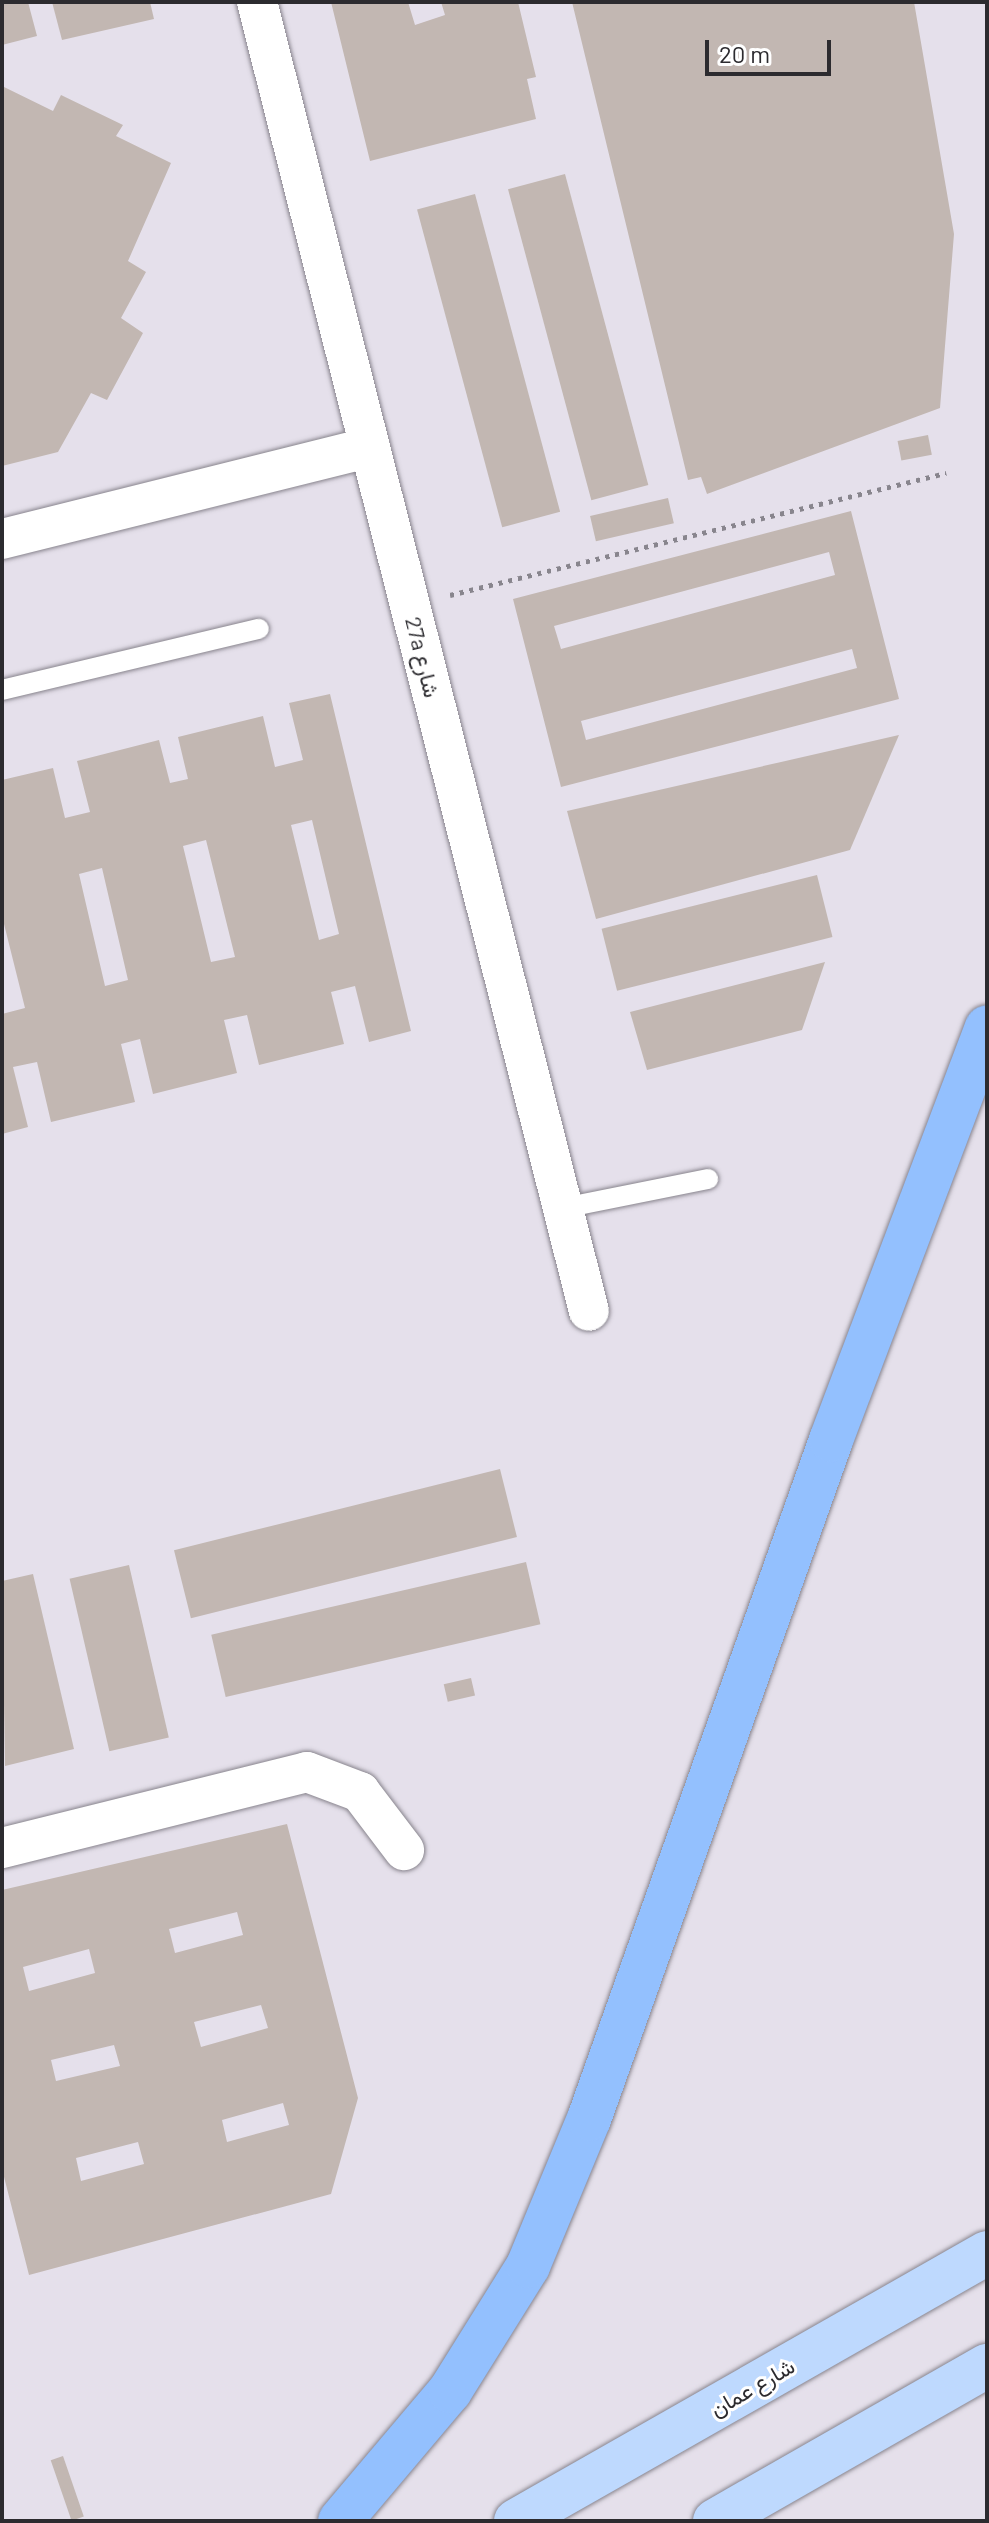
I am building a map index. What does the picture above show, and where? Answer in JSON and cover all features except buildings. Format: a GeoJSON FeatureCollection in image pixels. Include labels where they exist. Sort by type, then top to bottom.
{"type":"FeatureCollection","features":[{"type":"Feature","properties":{"kind":"highway"},"geometry":{"type":"LineString","coordinates":[[340,2521],[450,2391],[528,2266],[589,2119],[831,1440],[987,1027]]}},
{"type":"Feature","properties":{"kind":"main road","name":"شارع عمان"},"geometry":{"type":"LineString","coordinates":[[516,2521],[987,2253]]}},
{"type":"Feature","properties":{"kind":"main road"},"geometry":{"type":"LineString","coordinates":[[715,2521],[987,2366]]}},
{"type":"Feature","properties":{"kind":"street","name":"27a شارع"},"geometry":{"type":"LineString","coordinates":[[257,2],[589,1311]]}},
{"type":"Feature","properties":{"kind":"street"},"geometry":{"type":"LineString","coordinates":[[2,539],[370,447]]}},
{"type":"Feature","properties":{"kind":"street"},"geometry":{"type":"LineString","coordinates":[[2,1848],[307,1772],[360,1792],[404,1850]]}},
{"type":"Feature","properties":{"kind":"lane"},"geometry":{"type":"LineString","coordinates":[[2,690],[259,629]]}},
{"type":"Feature","properties":{"kind":"lane"},"geometry":{"type":"LineString","coordinates":[[563,1208],[708,1179]]}},
{"type":"Feature","properties":{"kind":"path"},"geometry":{"type":"LineString","coordinates":[[410,605],[946,473]]}}]}
